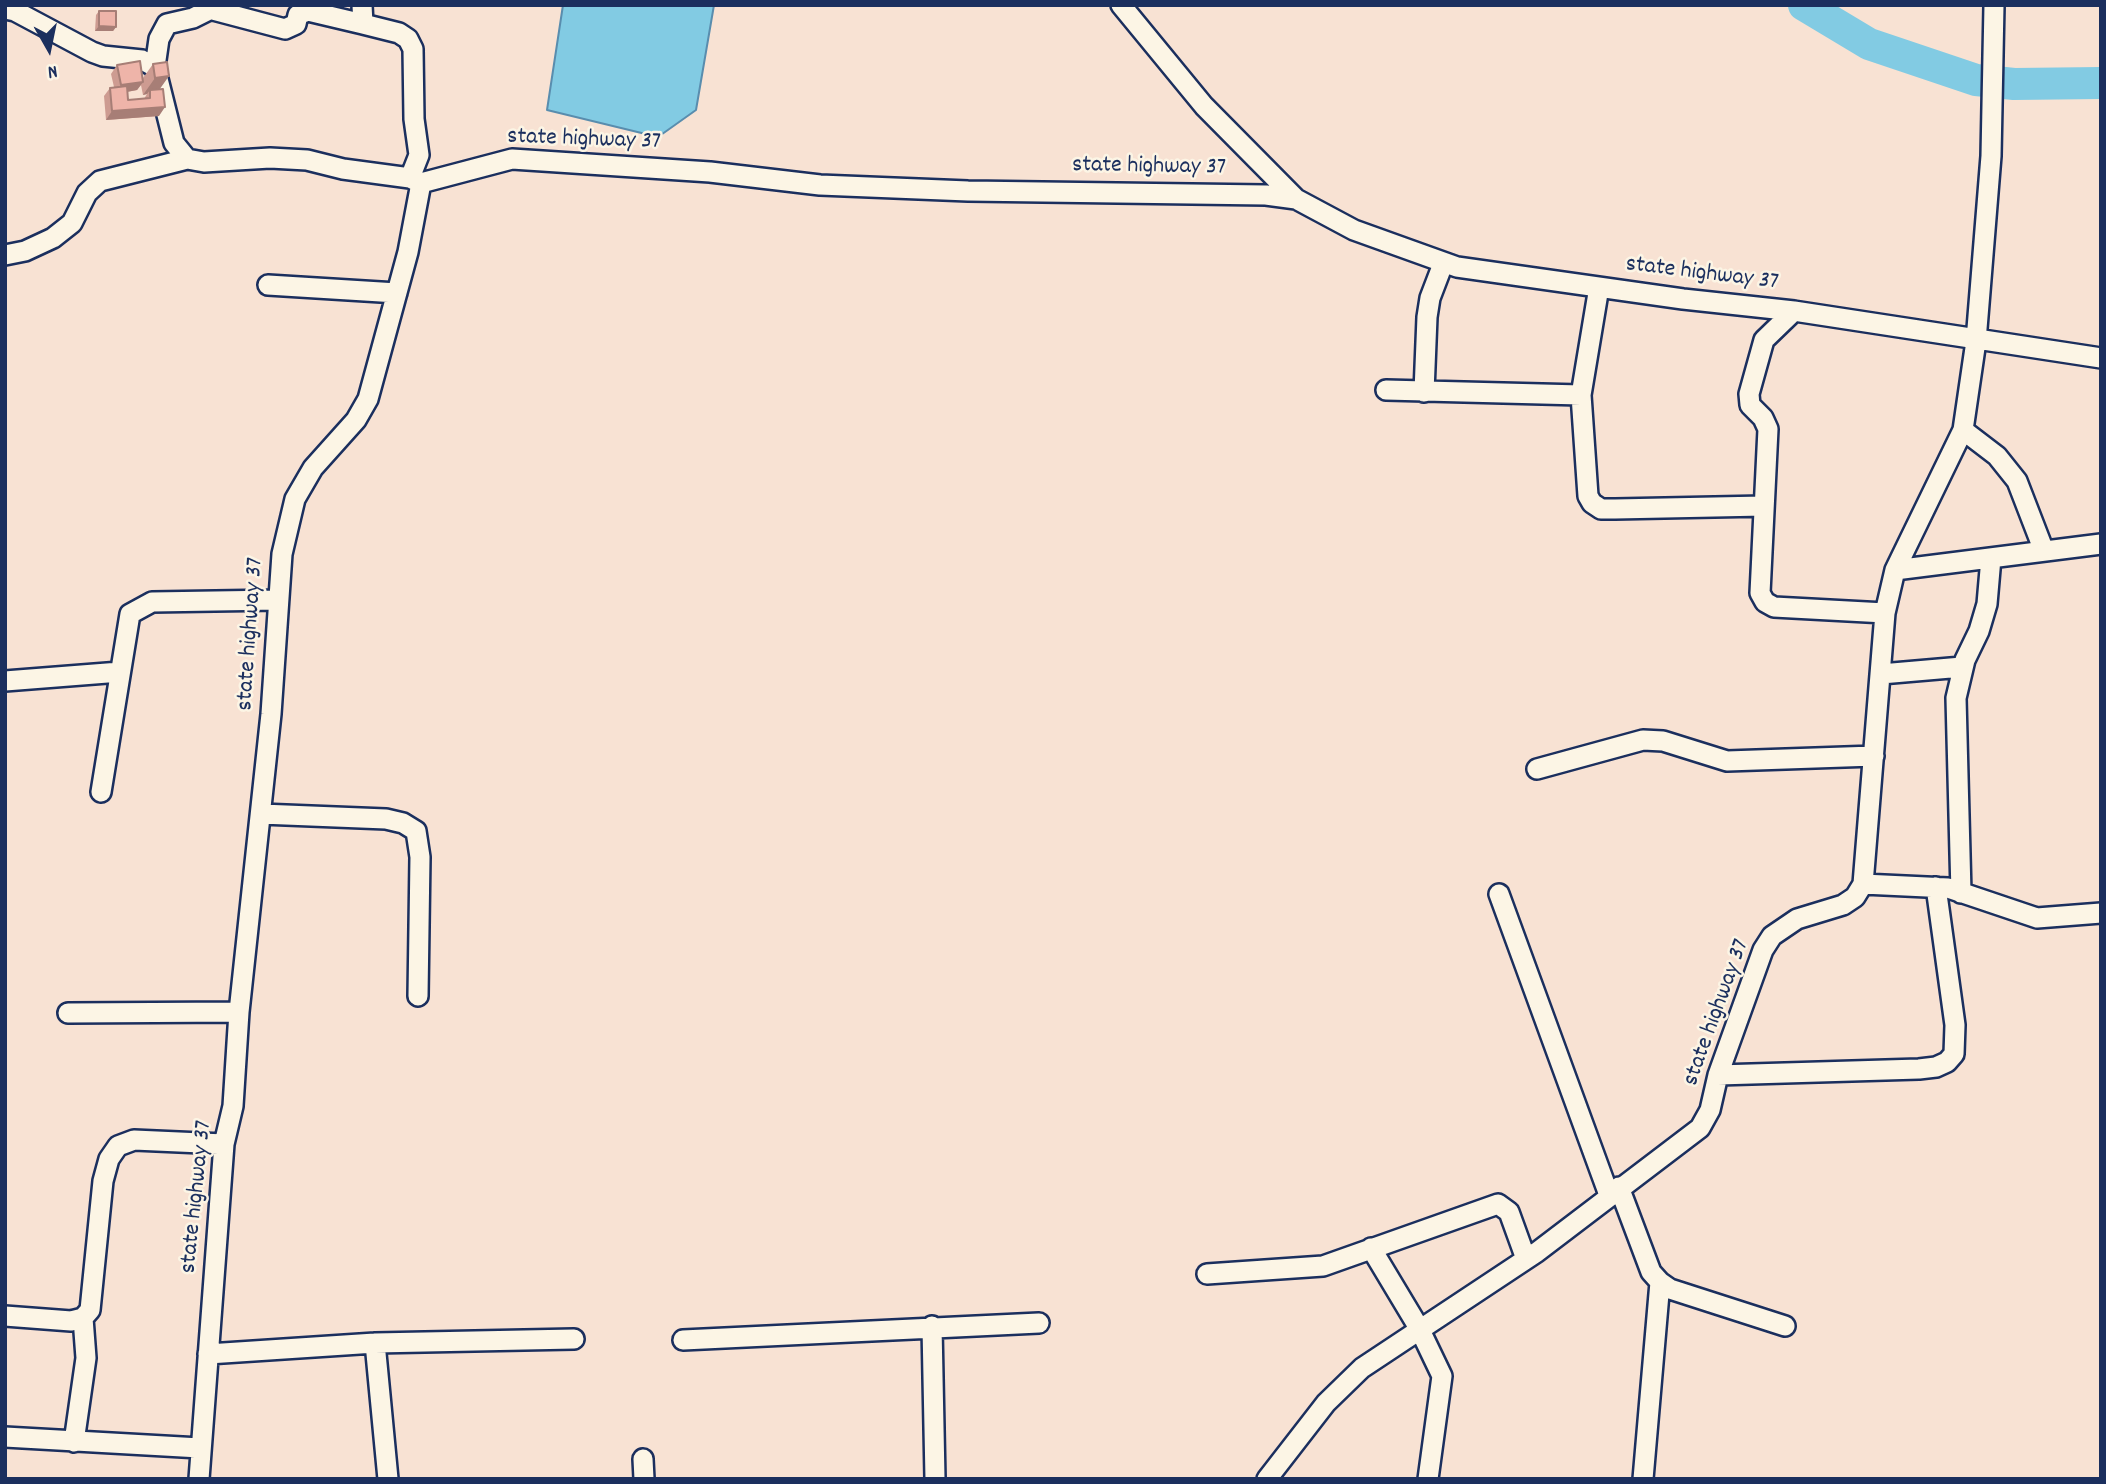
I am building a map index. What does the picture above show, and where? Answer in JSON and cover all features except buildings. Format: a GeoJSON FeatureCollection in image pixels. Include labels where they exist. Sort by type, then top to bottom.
{"type":"FeatureCollection","features":[{"type":"Feature","properties":{"kind":"street"},"geometry":{"type":"LineString","coordinates":[[1121,5],[1204,106],[1296,199]]}},
{"type":"Feature","properties":{"kind":"street"},"geometry":{"type":"LineString","coordinates":[[1994,5],[1991,156],[1976,341],[1963,430],[1895,570],[1885,613],[1863,884],[1936,887],[1961,892],[2038,918],[2101,913]]}},
{"type":"Feature","properties":{"kind":"street"},"geometry":{"type":"LineString","coordinates":[[5,255],[25,251],[53,238],[72,223],[87,193],[100,181],[187,159],[204,162],[270,158],[307,160],[416,181],[419,155],[414,119],[413,50],[408,39],[362,15],[308,11],[299,15],[296,24],[285,29],[216,8],[167,24],[159,39],[155,67],[174,142],[187,159]]}},
{"type":"Feature","properties":{"kind":"street"},"geometry":{"type":"LineString","coordinates":[[5,9],[103,56],[142,60],[155,67]]}},
{"type":"Feature","properties":{"kind":"street","name":"state highway 37"},"geometry":{"type":"LineString","coordinates":[[199,1479],[224,1143],[233,1106],[239,1012],[261,814],[282,554],[295,499],[313,468],[356,420],[368,399],[397,293],[416,181],[512,159],[710,172],[820,185],[968,191],[1266,195],[1296,199],[1354,230],[1443,264],[1794,311],[1976,341],[2101,358]]}},
{"type":"Feature","properties":{"kind":"street"},"geometry":{"type":"LineString","coordinates":[[1424,392],[1430,298],[1443,264]]}},
{"type":"Feature","properties":{"kind":"street"},"geometry":{"type":"LineString","coordinates":[[268,285],[397,293]]}},
{"type":"Feature","properties":{"kind":"street"},"geometry":{"type":"LineString","coordinates":[[1599,287],[1581,395],[1588,496],[1601,509],[1764,506]]}},
{"type":"Feature","properties":{"kind":"street"},"geometry":{"type":"LineString","coordinates":[[1794,311],[1764,340],[1749,394],[1750,405],[1763,418],[1768,429],[1759,579],[1765,602],[1774,607],[1885,613]]}},
{"type":"Feature","properties":{"kind":"street"},"geometry":{"type":"LineString","coordinates":[[1386,390],[1581,395]]}},
{"type":"Feature","properties":{"kind":"street"},"geometry":{"type":"LineString","coordinates":[[1963,430],[1997,456],[2017,481],[2044,551]]}},
{"type":"Feature","properties":{"kind":"street"},"geometry":{"type":"LineString","coordinates":[[1895,570],[2101,544]]}},
{"type":"Feature","properties":{"kind":"street"},"geometry":{"type":"LineString","coordinates":[[1961,892],[1956,698],[1962,667],[1979,631],[1987,604],[1991,558]]}},
{"type":"Feature","properties":{"kind":"street"},"geometry":{"type":"LineString","coordinates":[[101,792],[130,614],[152,602],[278,600]]}},
{"type":"Feature","properties":{"kind":"street"},"geometry":{"type":"LineString","coordinates":[[1881,674],[1962,667]]}},
{"type":"Feature","properties":{"kind":"street"},"geometry":{"type":"LineString","coordinates":[[5,681],[120,672]]}},
{"type":"Feature","properties":{"kind":"street"},"geometry":{"type":"LineString","coordinates":[[1537,769],[1643,740],[1664,741],[1727,761],[1874,756]]}},
{"type":"Feature","properties":{"kind":"street"},"geometry":{"type":"LineString","coordinates":[[261,814],[386,819],[403,823],[416,831],[420,857],[418,996]]}},
{"type":"Feature","properties":{"kind":"street","name":"state highway 37"},"geometry":{"type":"LineString","coordinates":[[1267,1479],[1326,1404],[1362,1368],[1526,1259],[1700,1128],[1710,1110],[1718,1075],[1763,950],[1772,936],[1797,919],[1843,905],[1855,897],[1863,884]]}},
{"type":"Feature","properties":{"kind":"street"},"geometry":{"type":"LineString","coordinates":[[1718,1075],[1919,1069],[1936,1067],[1947,1062],[1954,1054],[1955,1025],[1936,887]]}},
{"type":"Feature","properties":{"kind":"street"},"geometry":{"type":"LineString","coordinates":[[1499,894],[1614,1191],[1651,1272],[1670,1289],[1785,1326]]}},
{"type":"Feature","properties":{"kind":"street"},"geometry":{"type":"LineString","coordinates":[[68,1013],[239,1012]]}},
{"type":"Feature","properties":{"kind":"street"},"geometry":{"type":"LineString","coordinates":[[5,1316],[71,1321],[83,1318],[90,1310],[103,1181],[109,1159],[118,1146],[134,1140],[224,1143]]}},
{"type":"Feature","properties":{"kind":"street"},"geometry":{"type":"LineString","coordinates":[[1207,1274],[1312,1269],[1498,1204],[1509,1212],[1526,1259]]}},
{"type":"Feature","properties":{"kind":"street"},"geometry":{"type":"LineString","coordinates":[[1371,1248],[1419,1328],[1442,1376],[1428,1479]]}},
{"type":"Feature","properties":{"kind":"street"},"geometry":{"type":"LineString","coordinates":[[1643,1479],[1660,1282]]}},
{"type":"Feature","properties":{"kind":"street"},"geometry":{"type":"LineString","coordinates":[[74,1442],[86,1358],[83,1318]]}},
{"type":"Feature","properties":{"kind":"street"},"geometry":{"type":"LineString","coordinates":[[683,1340],[932,1326],[1039,1323]]}},
{"type":"Feature","properties":{"kind":"street"},"geometry":{"type":"LineString","coordinates":[[932,1326],[935,1479]]}},
{"type":"Feature","properties":{"kind":"street"},"geometry":{"type":"LineString","coordinates":[[208,1354],[375,1343],[574,1339]]}},
{"type":"Feature","properties":{"kind":"street"},"geometry":{"type":"LineString","coordinates":[[375,1343],[388,1479]]}},
{"type":"Feature","properties":{"kind":"street"},"geometry":{"type":"LineString","coordinates":[[5,1437],[200,1448]]}},
{"type":"Feature","properties":{"kind":"water"},"geometry":{"type":"Polygon","coordinates":[[[563,5],[714,5],[696,110],[658,137],[547,110],[563,5]]]}},
{"type":"Feature","properties":{"kind":"waterway"},"geometry":{"type":"LineString","coordinates":[[1804,5],[1869,44],[1976,80],[2014,84],[2101,83]]}}]}
